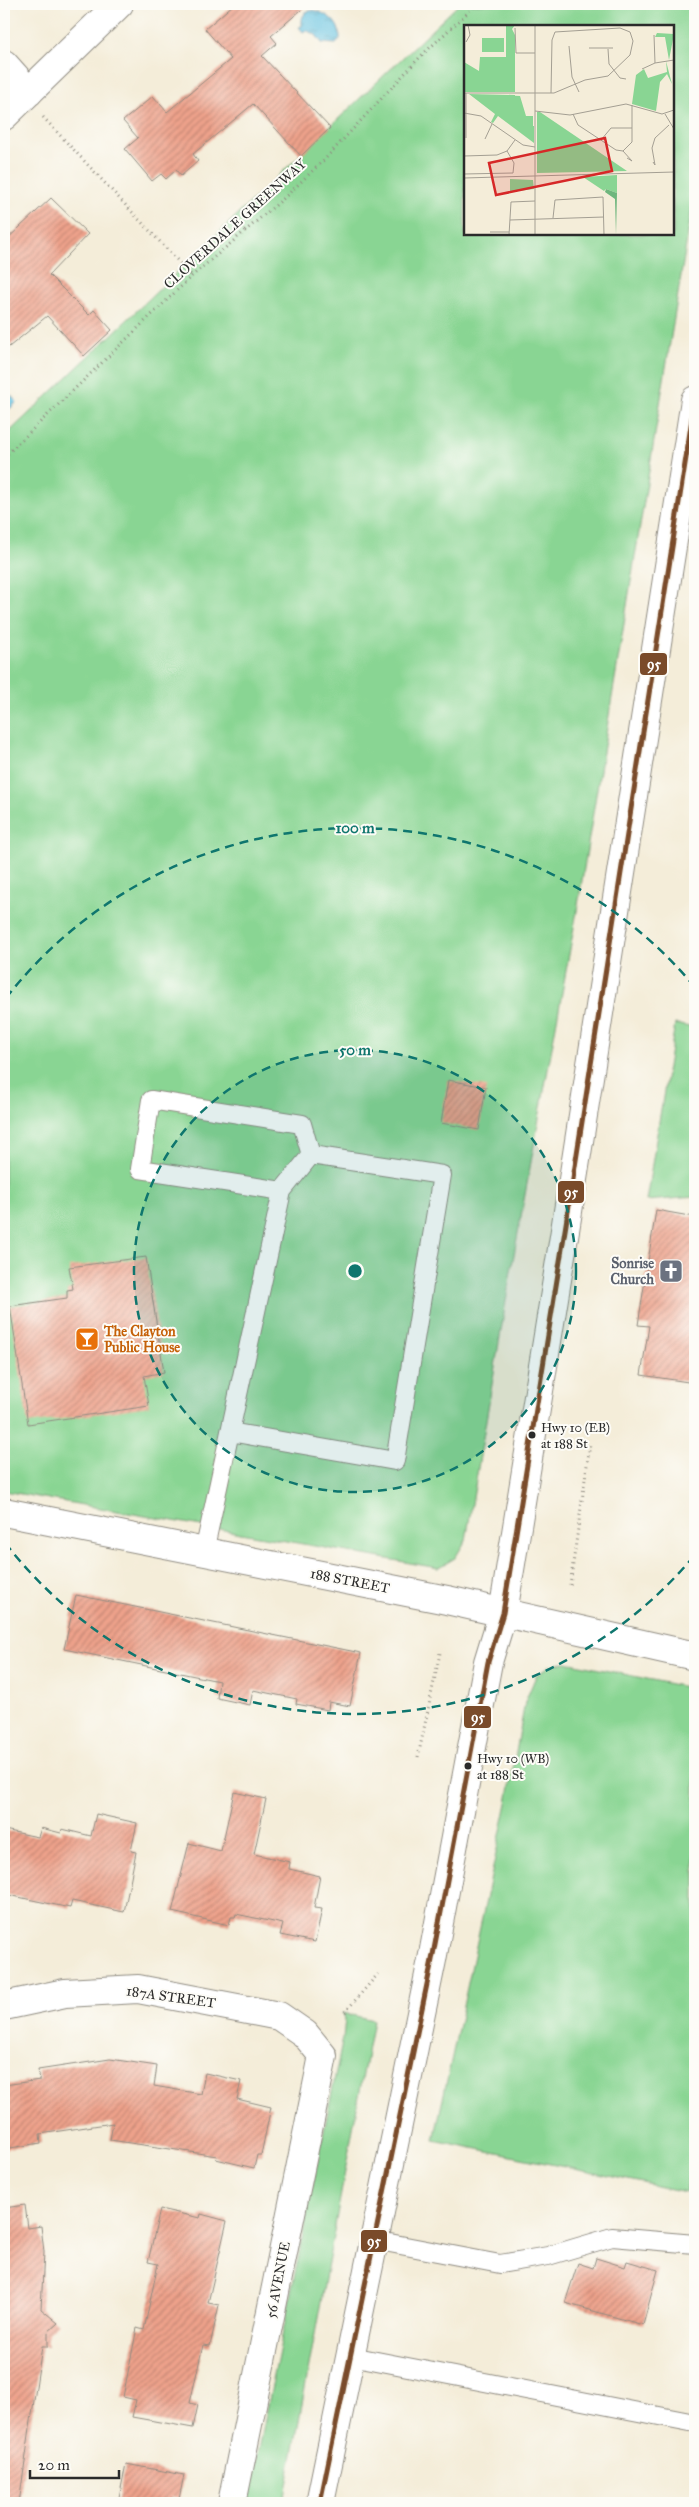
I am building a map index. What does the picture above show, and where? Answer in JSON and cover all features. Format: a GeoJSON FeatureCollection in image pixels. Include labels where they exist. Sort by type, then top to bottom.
{"type":"FeatureCollection","features":[{"type":"Feature","properties":{"kind":"main road"},"geometry":{"type":"LineString","coordinates":[[4,116],[35,103],[119,4]]}},
{"type":"Feature","properties":{"kind":"main road"},"geometry":{"type":"LineString","coordinates":[[4,64],[35,103]]}},
{"type":"Feature","properties":{"kind":"main road"},"geometry":{"type":"LineString","coordinates":[[320,2503],[432,1960],[488,1662],[503,1613],[568,1214],[695,400]]}},
{"type":"Feature","properties":{"kind":"main road","name":"188 STREET"},"geometry":{"type":"LineString","coordinates":[[4,1512],[503,1613],[695,1656]]}},
{"type":"Feature","properties":{"kind":"main road","name":"187A STREET"},"geometry":{"type":"LineString","coordinates":[[4,2006],[65,1993],[138,1989],[210,2001],[279,2016],[305,2034],[323,2056]]}},
{"type":"Feature","properties":{"kind":"main road","name":"56 AVENUE"},"geometry":{"type":"LineString","coordinates":[[232,2503],[323,2056]]}},
{"type":"Feature","properties":{"kind":"lane"},"geometry":{"type":"LineString","coordinates":[[282,1191],[140,1169],[151,1100],[302,1124],[311,1155]]}},
{"type":"Feature","properties":{"kind":"lane"},"geometry":{"type":"LineString","coordinates":[[204,1552],[282,1191],[311,1155]]}},
{"type":"Feature","properties":{"kind":"lane"},"geometry":{"type":"LineString","coordinates":[[230,1432],[395,1461],[442,1175],[311,1155]]}},
{"type":"Feature","properties":{"kind":"lane"},"geometry":{"type":"LineString","coordinates":[[374,2240],[500,2264],[548,2256],[612,2238],[695,2244]]}},
{"type":"Feature","properties":{"kind":"lane"},"geometry":{"type":"LineString","coordinates":[[351,2356],[695,2423]]}},
{"type":"Feature","properties":{"kind":"path","name":"CLOVERDALE GREENWAY"},"geometry":{"type":"LineString","coordinates":[[4,458],[192,276],[284,198],[326,158],[421,56],[477,4]]}},
{"type":"Feature","properties":{"kind":"path"},"geometry":{"type":"LineString","coordinates":[[35,103],[192,276]]}},
{"type":"Feature","properties":{"kind":"path"},"geometry":{"type":"LineString","coordinates":[[570,1585],[590,1444]]}},
{"type":"Feature","properties":{"kind":"path"},"geometry":{"type":"LineString","coordinates":[[418,1757],[440,1653]]}},
{"type":"Feature","properties":{"kind":"path"},"geometry":{"type":"LineString","coordinates":[[345,2012],[378,1974]]}},
{"type":"Feature","properties":{"kind":"green space"},"geometry":{"type":"Polygon","coordinates":[[[459,4],[695,4],[695,190],[577,911],[511,1271],[466,1540],[455,1558],[438,1568],[4,1491],[4,437],[459,4]]]}},
{"type":"Feature","properties":{"kind":"green space"},"geometry":{"type":"Polygon","coordinates":[[[675,1024],[695,1028],[695,1197],[646,1201],[675,1024]]]}},
{"type":"Feature","properties":{"kind":"green space"},"geometry":{"type":"Polygon","coordinates":[[[566,1662],[695,1689],[695,2147],[686,2192],[434,2140],[507,1803],[525,1702],[536,1676],[549,1666],[566,1662]]]}},
{"type":"Feature","properties":{"kind":"green space"},"geometry":{"type":"Polygon","coordinates":[[[343,2013],[373,2020],[284,2503],[248,2503],[343,2038],[345,2019],[343,2013]]]}},
{"type":"Feature","properties":{"kind":"water"},"geometry":{"type":"Polygon","coordinates":[[[314,10],[329,17],[336,24],[340,39],[336,44],[322,43],[316,35],[306,30],[303,32],[299,27],[302,26],[302,18],[306,12],[314,10]]]}},
{"type":"Feature","properties":{"kind":"water"},"geometry":{"type":"Polygon","coordinates":[[[4,388],[17,402],[4,414],[4,388]]]}},
{"type":"Feature","properties":{"kind":"building"},"geometry":{"type":"Polygon","coordinates":[[[234,4],[308,4],[271,36],[277,43],[262,56],[330,128],[301,156],[253,104],[193,154],[198,161],[181,176],[176,170],[166,179],[161,174],[152,181],[125,149],[138,138],[123,121],[153,96],[167,112],[231,59],[205,29],[234,4]]]}},
{"type":"Feature","properties":{"kind":"building"},"geometry":{"type":"Polygon","coordinates":[[[51,198],[88,234],[49,275],[89,315],[94,310],[112,330],[84,356],[47,316],[4,351],[4,242],[51,198]]]}},
{"type":"Feature","properties":{"kind":"building"},"geometry":{"type":"Polygon","coordinates":[[[448,1080],[486,1087],[479,1130],[441,1123],[448,1080]]]}},
{"type":"Feature","properties":{"kind":"building","name":"Sonrise Church"},"geometry":{"type":"Polygon","coordinates":[[[656,1210],[695,1217],[695,1383],[641,1375],[649,1326],[638,1325],[656,1210]]]}},
{"type":"Feature","properties":{"kind":"building","name":"The Clayton Public House"},"geometry":{"type":"Polygon","coordinates":[[[146,1257],[164,1372],[144,1376],[149,1406],[28,1424],[10,1306],[67,1298],[67,1290],[73,1289],[69,1267],[146,1257]]]}},
{"type":"Feature","properties":{"kind":"building"},"geometry":{"type":"Polygon","coordinates":[[[76,1595],[361,1653],[350,1706],[329,1702],[328,1710],[296,1704],[297,1699],[253,1690],[250,1705],[217,1698],[219,1681],[64,1649],[76,1595]]]}},
{"type":"Feature","properties":{"kind":"building"},"geometry":{"type":"Polygon","coordinates":[[[234,1792],[266,1799],[254,1854],[290,1862],[289,1869],[320,1876],[314,1908],[322,1909],[315,1942],[280,1935],[283,1924],[236,1914],[235,1917],[231,1917],[229,1925],[172,1912],[189,1843],[221,1851],[234,1792]]]}},
{"type":"Feature","properties":{"kind":"building"},"geometry":{"type":"Polygon","coordinates":[[[96,1814],[137,1823],[131,1851],[136,1852],[124,1912],[72,1901],[70,1908],[4,1894],[4,1830],[38,1837],[41,1828],[61,1833],[62,1829],[91,1836],[96,1814]]]}},
{"type":"Feature","properties":{"kind":"building"},"geometry":{"type":"Polygon","coordinates":[[[110,2059],[157,2066],[154,2086],[201,2094],[205,2073],[241,2081],[237,2099],[271,2107],[261,2155],[257,2155],[254,2168],[216,2159],[217,2156],[110,2140],[113,2123],[40,2134],[41,2143],[4,2149],[4,2085],[40,2080],[38,2070],[110,2059]]]}},
{"type":"Feature","properties":{"kind":"building"},"geometry":{"type":"Polygon","coordinates":[[[25,2205],[28,2228],[41,2226],[44,2252],[41,2309],[58,2323],[48,2332],[48,2346],[42,2346],[19,2503],[4,2503],[4,2208],[25,2205]]]}},
{"type":"Feature","properties":{"kind":"building"},"geometry":{"type":"Polygon","coordinates":[[[160,2209],[200,2218],[201,2214],[227,2221],[208,2303],[219,2305],[210,2346],[203,2345],[190,2403],[198,2405],[193,2428],[132,2417],[136,2400],[123,2397],[137,2328],[144,2330],[158,2264],[148,2262],[160,2209]]]}},
{"type":"Feature","properties":{"kind":"building"},"geometry":{"type":"Polygon","coordinates":[[[596,2258],[625,2267],[627,2261],[658,2270],[643,2325],[565,2303],[578,2263],[593,2268],[596,2258]]]}},
{"type":"Feature","properties":{"kind":"building"},"geometry":{"type":"Polygon","coordinates":[[[126,2464],[184,2475],[179,2499],[171,2498],[170,2503],[118,2503],[126,2464]]]}},
{"type":"Feature","properties":{"kind":"transit line","name":"95"},"geometry":{"type":"LineString","coordinates":[[320,2503],[432,1960],[488,1662],[503,1613],[695,400]]}},
{"type":"Feature","properties":{"kind":"place","name":"Sonrise Church"},"geometry":{"type":"Point","coordinates":[671,1271]}},
{"type":"Feature","properties":{"kind":"place","name":"The Clayton Public House"},"geometry":{"type":"Point","coordinates":[87,1339]}},
{"type":"Feature","properties":{"kind":"place","name":"Hwy 10 (EB) at 188 St"},"geometry":{"type":"Point","coordinates":[532,1435]}},
{"type":"Feature","properties":{"kind":"place","name":"Hwy 10 (WB) at 188 St"},"geometry":{"type":"Point","coordinates":[468,1766]}}]}
